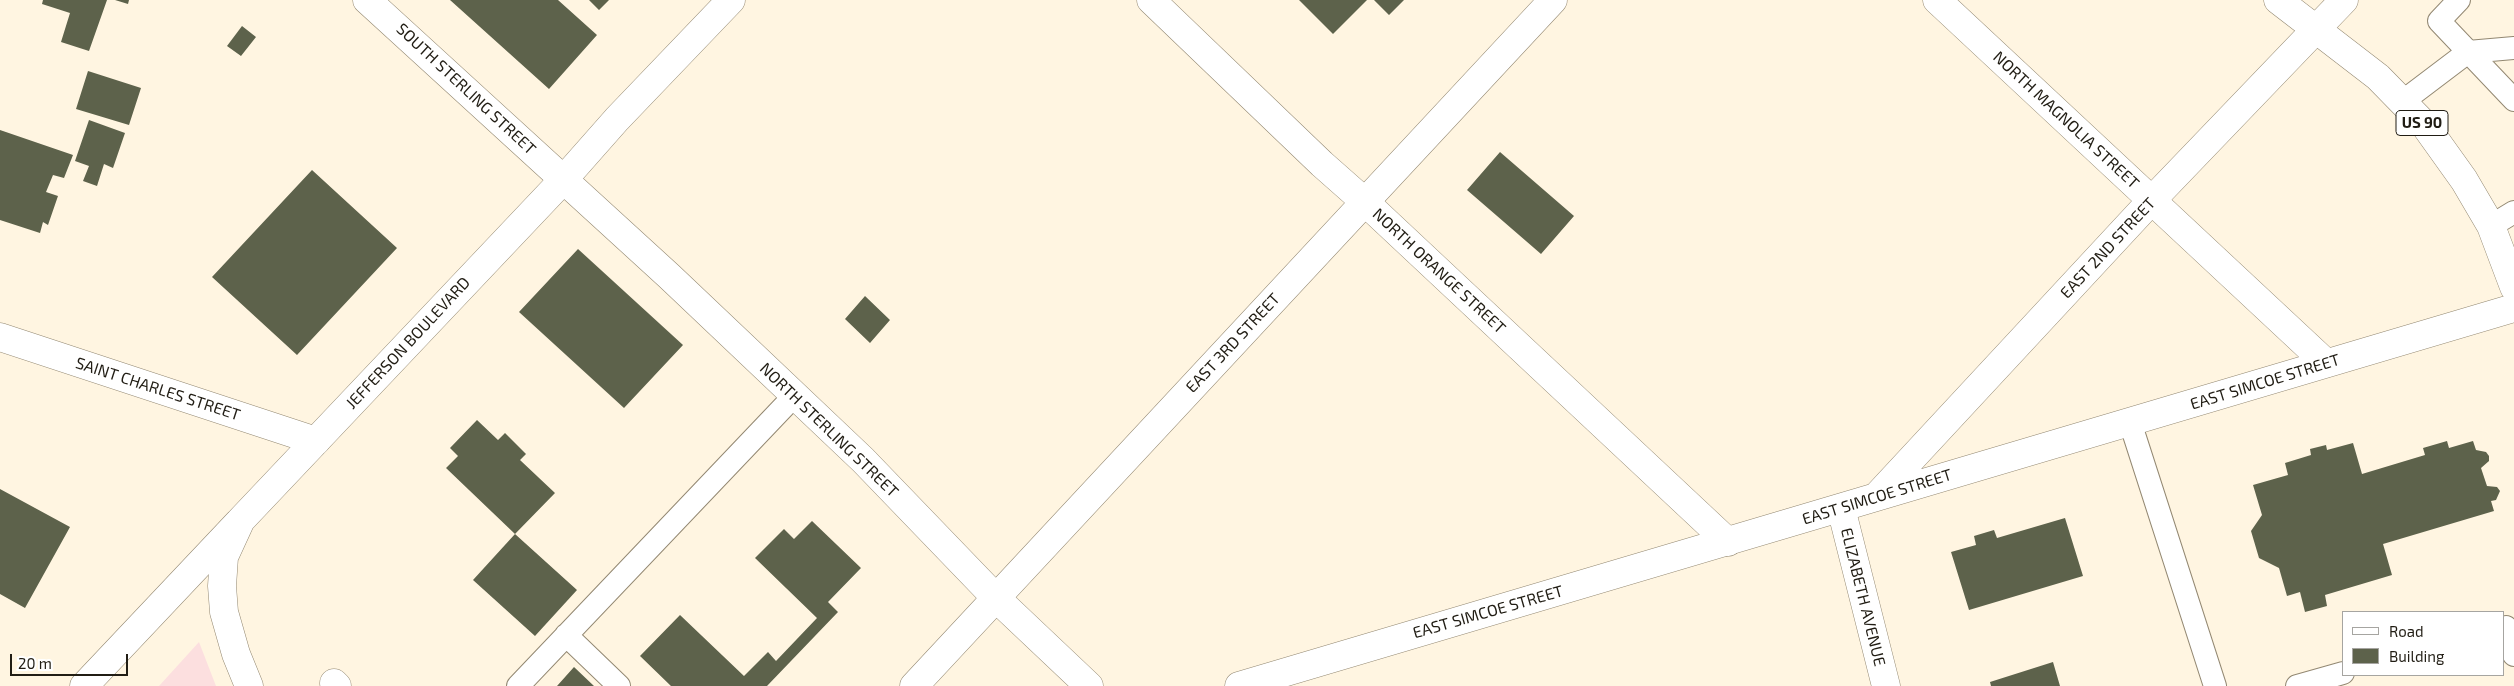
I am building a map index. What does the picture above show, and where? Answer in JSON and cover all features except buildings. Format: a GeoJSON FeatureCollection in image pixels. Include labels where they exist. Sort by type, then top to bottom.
{"type":"FeatureCollection","features":[{"type":"Feature","properties":{"kind":"main road","name":"SOUTH STERLING STREET"},"geometry":{"type":"LineString","coordinates":[[368,0],[564,179]]}},
{"type":"Feature","properties":{"kind":"main road","name":"JEFFERSON BOULEVARD"},"geometry":{"type":"LineString","coordinates":[[84,686],[564,179],[616,119],[731,0]]}},
{"type":"Feature","properties":{"kind":"main road","name":"NORTH ORANGE STREET"},"geometry":{"type":"LineString","coordinates":[[1152,0],[1322,164],[1728,542]]}},
{"type":"Feature","properties":{"kind":"main road","name":"EAST 3RD STREET"},"geometry":{"type":"LineString","coordinates":[[914,686],[1553,0]]}},
{"type":"Feature","properties":{"kind":"main road","name":"NORTH MAGNOLIA STREET"},"geometry":{"type":"LineString","coordinates":[[1938,0],[2326,363]]}},
{"type":"Feature","properties":{"kind":"main road","name":"US 90"},"geometry":{"type":"LineString","coordinates":[[2278,0],[2317,28],[2378,77],[2424,124],[2464,180],[2491,226],[2514,287]]}},
{"type":"Feature","properties":{"kind":"main road","name":"EAST 2ND STREET"},"geometry":{"type":"LineString","coordinates":[[1874,498],[2151,201],[2344,0]]}},
{"type":"Feature","properties":{"kind":"main road","name":"NORTH STERLING STREET"},"geometry":{"type":"LineString","coordinates":[[564,179],[864,460],[996,598],[1089,686]]}},
{"type":"Feature","properties":{"kind":"main road","name":"EAST SIMCOE STREET"},"geometry":{"type":"LineString","coordinates":[[1240,686],[2514,308]]}},
{"type":"Feature","properties":{"kind":"main road","name":"SAINT CHARLES STREET"},"geometry":{"type":"LineString","coordinates":[[0,337],[316,441]]}},
{"type":"Feature","properties":{"kind":"main road","name":"ELIZABETH AVENUE"},"geometry":{"type":"LineString","coordinates":[[1841,508],[1886,686]]}},
{"type":"Feature","properties":{"kind":"main road"},"geometry":{"type":"LineString","coordinates":[[241,520],[224,557],[222,586],[224,612],[236,654],[249,686]]}},
{"type":"Feature","properties":{"kind":"lane"},"geometry":{"type":"LineString","coordinates":[[2452,2],[2439,21],[2514,100]]}},
{"type":"Feature","properties":{"kind":"lane"},"geometry":{"type":"LineString","coordinates":[[2402,102],[2468,52],[2514,48]]}},
{"type":"Feature","properties":{"kind":"lane"},"geometry":{"type":"LineString","coordinates":[[2491,226],[2514,212]]}},
{"type":"Feature","properties":{"kind":"lane"},"geometry":{"type":"LineString","coordinates":[[518,686],[795,395]]}},
{"type":"Feature","properties":{"kind":"lane"},"geometry":{"type":"LineString","coordinates":[[2130,422],[2215,686]]}},
{"type":"Feature","properties":{"kind":"lane"},"geometry":{"type":"LineString","coordinates":[[2504,628],[2506,627],[2514,656]]}},
{"type":"Feature","properties":{"kind":"lane"},"geometry":{"type":"LineString","coordinates":[[566,635],[618,686]]}},
{"type":"Feature","properties":{"kind":"lane"},"geometry":{"type":"LineString","coordinates":[[2297,686],[2342,673]]}},
{"type":"Feature","properties":{"kind":"shaded area"},"geometry":{"type":"Polygon","coordinates":[[[199,642],[216,686],[159,686],[199,642]]]}}]}
